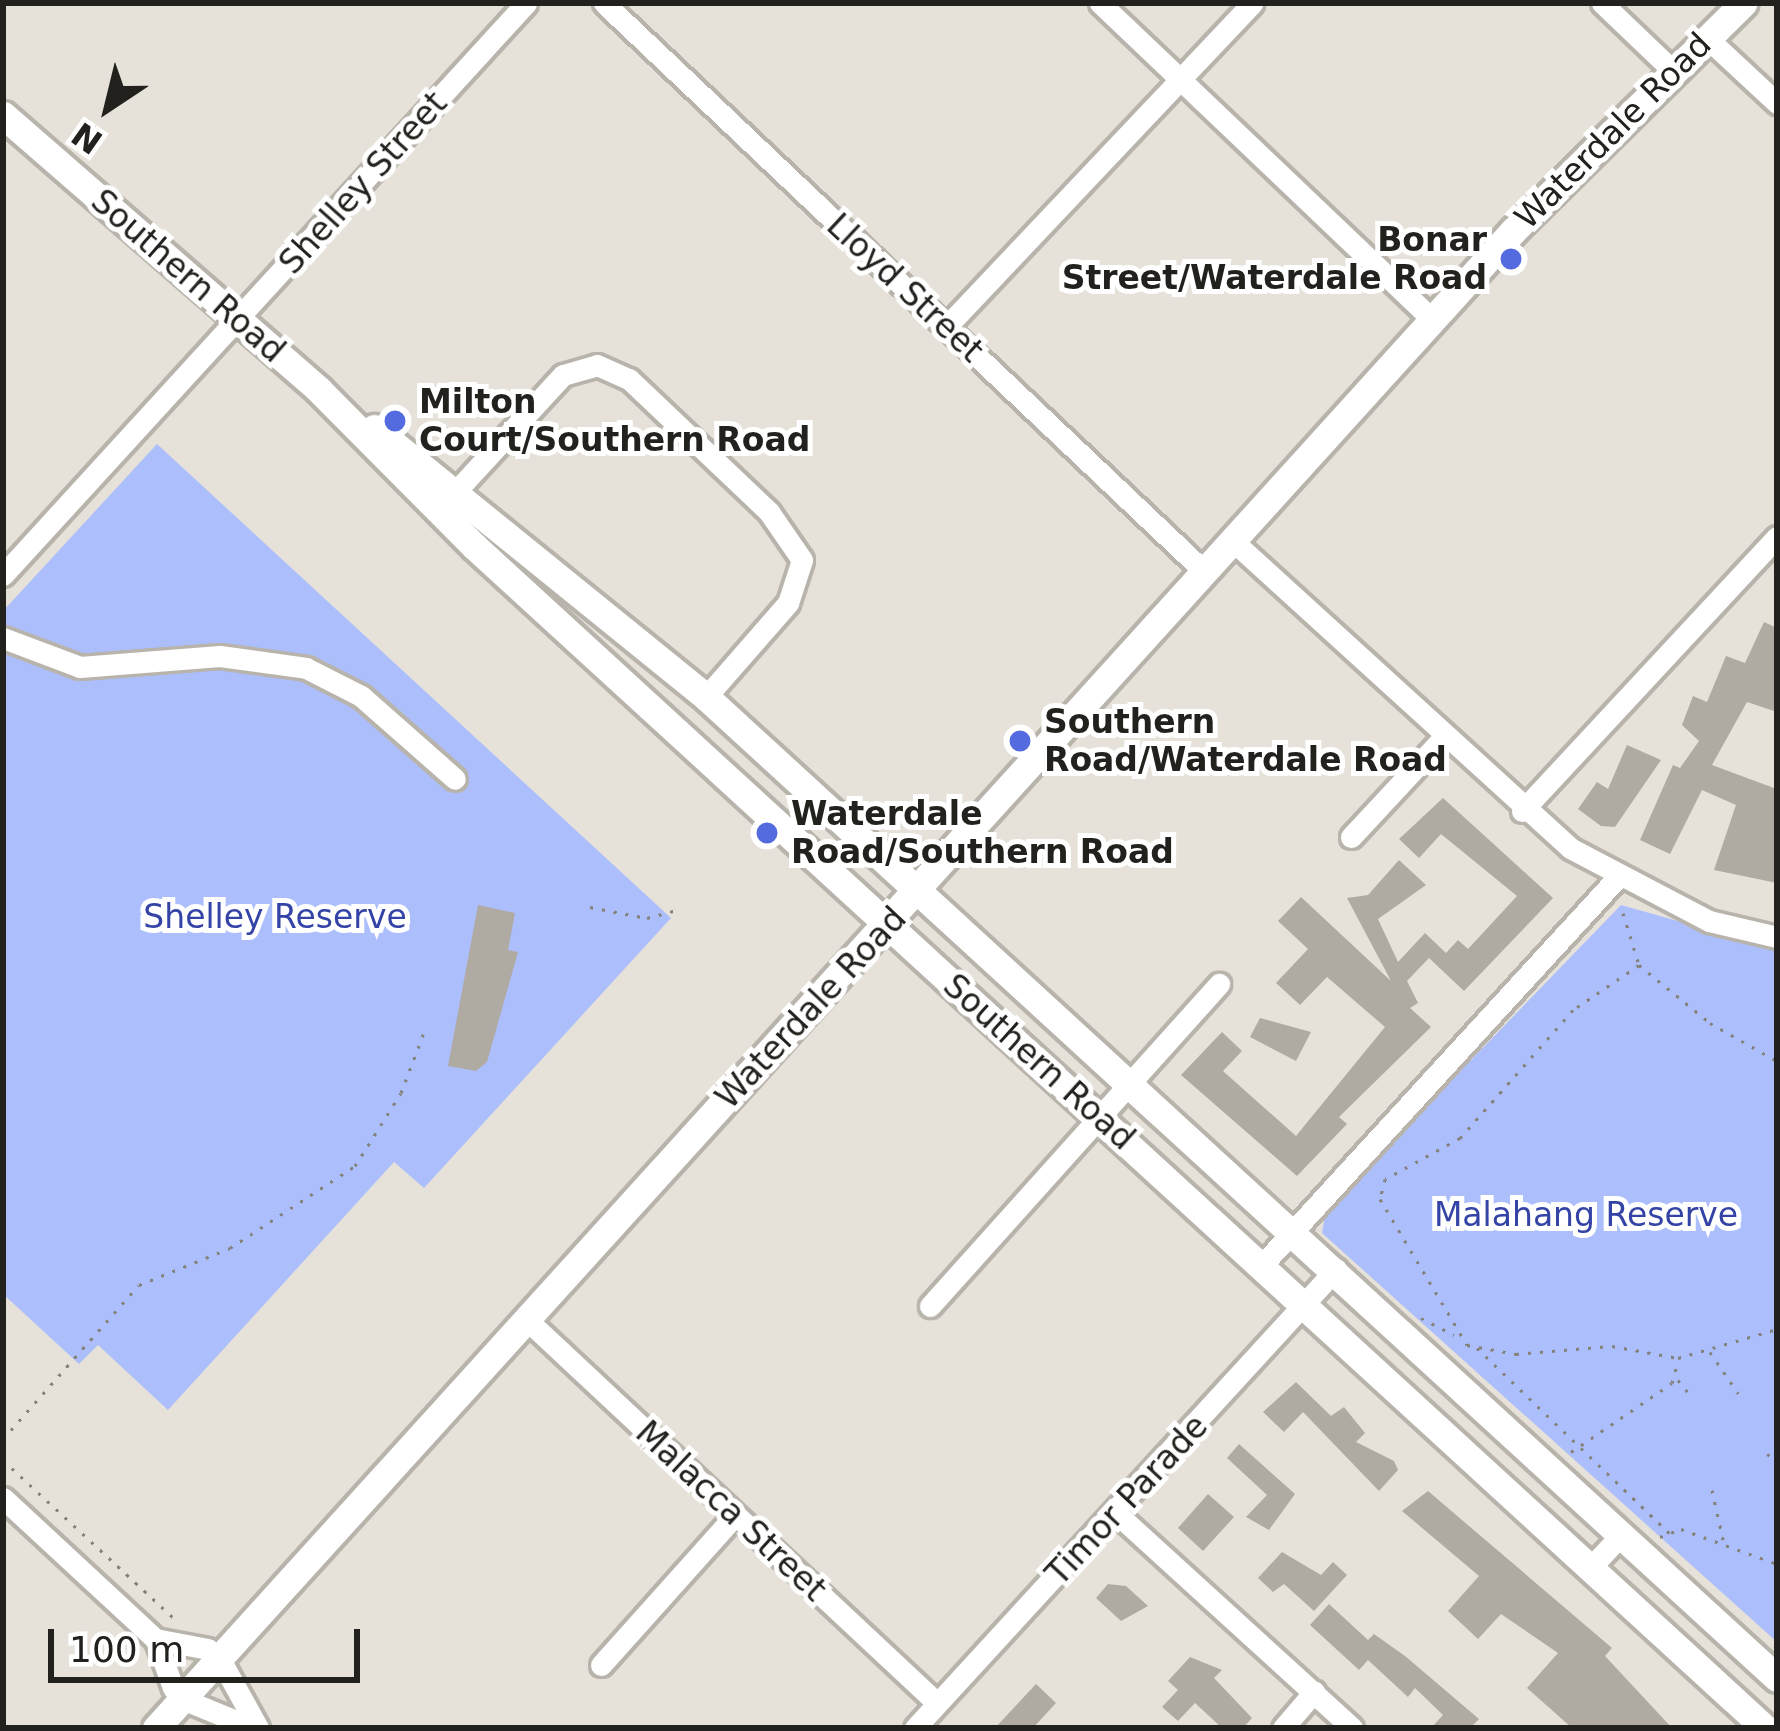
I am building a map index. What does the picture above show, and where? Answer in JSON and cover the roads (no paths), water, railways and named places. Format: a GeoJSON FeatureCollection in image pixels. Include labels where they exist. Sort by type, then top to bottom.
{"type":"FeatureCollection","features":[{"type":"Feature","properties":{"kind":"main road","name":"Waterdale Road"},"geometry":{"type":"LineString","coordinates":[[156,1728],[206,1647],[273,1592],[919,891],[1432,319],[1672,70],[1743,3]]}},
{"type":"Feature","properties":{"kind":"main road","name":"Southern Road"},"geometry":{"type":"LineString","coordinates":[[3,115],[320,390],[474,546],[1307,1303],[1765,1728]]}},
{"type":"Feature","properties":{"kind":"main road","name":"Southern Road"},"geometry":{"type":"LineString","coordinates":[[320,390],[458,489],[706,697],[1336,1269],[1777,1678]]}},
{"type":"Feature","properties":{"kind":"main road","name":"Waterdale Road"},"geometry":{"type":"LineString","coordinates":[[143,1728],[179,1694]]}},
{"type":"Feature","properties":{"kind":"street","name":"Shelley Street"},"geometry":{"type":"LineString","coordinates":[[3,574],[526,3]]}},
{"type":"Feature","properties":{"kind":"street","name":"Lloyd Street"},"geometry":{"type":"LineString","coordinates":[[604,3],[1206,573]]}},
{"type":"Feature","properties":{"kind":"street"},"geometry":{"type":"LineString","coordinates":[[1100,3],[1432,319]]}},
{"type":"Feature","properties":{"kind":"street"},"geometry":{"type":"LineString","coordinates":[[946,327],[1252,3]]}},
{"type":"Feature","properties":{"kind":"street"},"geometry":{"type":"LineString","coordinates":[[1601,3],[1672,70]]}},
{"type":"Feature","properties":{"kind":"street"},"geometry":{"type":"LineString","coordinates":[[1707,38],[1777,103]]}},
{"type":"Feature","properties":{"kind":"street"},"geometry":{"type":"LineString","coordinates":[[458,489],[563,375],[597,365],[629,380],[769,512],[802,560],[796,592],[706,697]]}},
{"type":"Feature","properties":{"kind":"street"},"geometry":{"type":"LineString","coordinates":[[1234,542],[1522,811],[1616,878],[1709,921],[1777,937]]}},
{"type":"Feature","properties":{"kind":"street"},"geometry":{"type":"LineString","coordinates":[[1522,811],[1772,550]]}},
{"type":"Feature","properties":{"kind":"street"},"geometry":{"type":"LineString","coordinates":[[3,638],[80,667],[244,656],[306,668],[361,696],[454,779]]}},
{"type":"Feature","properties":{"kind":"street"},"geometry":{"type":"LineString","coordinates":[[1352,837],[1442,740]]}},
{"type":"Feature","properties":{"kind":"street"},"geometry":{"type":"LineString","coordinates":[[1263,1264],[1616,878]]}},
{"type":"Feature","properties":{"kind":"street"},"geometry":{"type":"LineString","coordinates":[[929,1306],[1219,984]]}},
{"type":"Feature","properties":{"kind":"street","name":"Timor Parade"},"geometry":{"type":"LineString","coordinates":[[915,1728],[1336,1269]]}},
{"type":"Feature","properties":{"kind":"street","name":"Malacca Street"},"geometry":{"type":"LineString","coordinates":[[525,1318],[938,1702]]}},
{"type":"Feature","properties":{"kind":"street"},"geometry":{"type":"LineString","coordinates":[[3,1498],[155,1639],[179,1694],[256,1728]]}},
{"type":"Feature","properties":{"kind":"street"},"geometry":{"type":"LineString","coordinates":[[1116,1513],[1352,1728]]}},
{"type":"Feature","properties":{"kind":"street"},"geometry":{"type":"LineString","coordinates":[[601,1664],[734,1516]]}},
{"type":"Feature","properties":{"kind":"street"},"geometry":{"type":"LineString","coordinates":[[1591,1567],[1622,1534]]}},
{"type":"Feature","properties":{"kind":"street"},"geometry":{"type":"LineString","coordinates":[[155,1639],[206,1647],[256,1728]]}},
{"type":"Feature","properties":{"kind":"street"},"geometry":{"type":"LineString","coordinates":[[1283,1728],[1314,1692]]}},
{"type":"Feature","properties":{"kind":"place","name":"Bonar Street/Waterdale Road"},"geometry":{"type":"Point","coordinates":[1511,259]}},
{"type":"Feature","properties":{"kind":"place","name":"Milton Court/Southern Road"},"geometry":{"type":"Point","coordinates":[395,421]}},
{"type":"Feature","properties":{"kind":"place","name":"Southern Road/Waterdale Road"},"geometry":{"type":"Point","coordinates":[1020,741]}},
{"type":"Feature","properties":{"kind":"place","name":"Waterdale Road/Southern Road"},"geometry":{"type":"Point","coordinates":[767,833]}},
{"type":"Feature","properties":{"kind":"park label","name":"Shelley Reserve"},"geometry":{"type":"Point","coordinates":[275,917]}},
{"type":"Feature","properties":{"kind":"park label","name":"Malahang Reserve"},"geometry":{"type":"Point","coordinates":[1586,1215]}}]}
